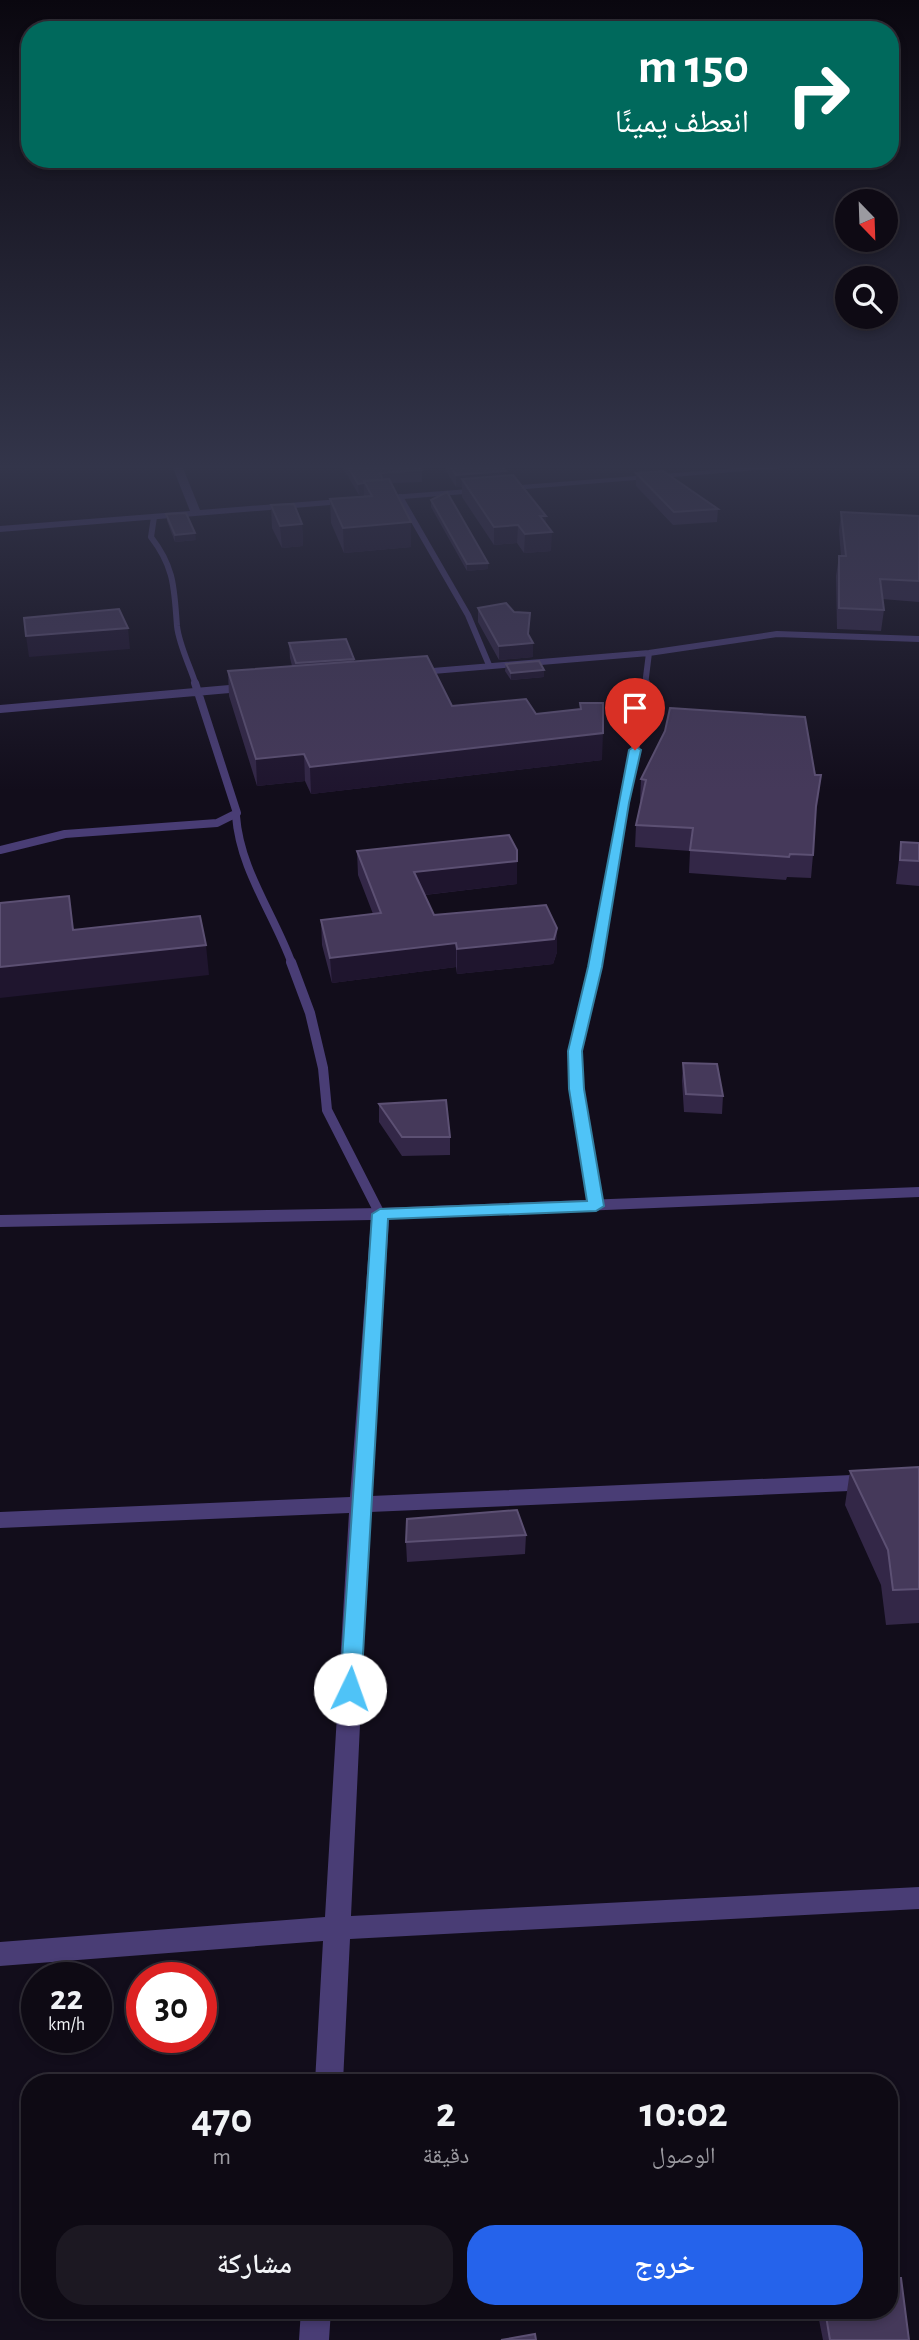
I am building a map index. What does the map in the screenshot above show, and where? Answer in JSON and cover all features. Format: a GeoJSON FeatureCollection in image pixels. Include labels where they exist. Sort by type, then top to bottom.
{"type":"FeatureCollection","features":[{"type":"Feature","properties":{"kind":"street"},"geometry":{"type":"LineString","coordinates":[[0,1221],[380,1214],[919,1192]]}},
{"type":"Feature","properties":{"kind":"street"},"geometry":{"type":"LineString","coordinates":[[329,2074],[360,1503],[380,1214]]}},
{"type":"Feature","properties":{"kind":"street"},"geometry":{"type":"LineString","coordinates":[[0,1520],[919,1479]]}},
{"type":"Feature","properties":{"kind":"street"},"geometry":{"type":"LineString","coordinates":[[0,1954],[338,1928],[919,1898]]}},
{"type":"Feature","properties":{"kind":"street"},"geometry":{"type":"LineString","coordinates":[[314,2340],[315,2319]]}},
{"type":"Feature","properties":{"kind":"lane"},"geometry":{"type":"LineString","coordinates":[[171,572],[179,604],[177,627],[237,806],[238,842],[249,873],[280,931],[310,1013],[323,1068],[327,1110],[380,1214]]}},
{"type":"Feature","properties":{"kind":"lane"},"geometry":{"type":"LineString","coordinates":[[443,572],[468,615],[489,665]]}},
{"type":"Feature","properties":{"kind":"lane"},"geometry":{"type":"LineString","coordinates":[[405,673],[649,653],[785,634],[919,639]]}},
{"type":"Feature","properties":{"kind":"lane"},"geometry":{"type":"LineString","coordinates":[[596,1206],[576,1089],[575,1051],[595,967],[623,803],[641,723],[649,653]]}},
{"type":"Feature","properties":{"kind":"lane"},"geometry":{"type":"LineString","coordinates":[[0,709],[253,687]]}},
{"type":"Feature","properties":{"kind":"lane"},"geometry":{"type":"LineString","coordinates":[[0,850],[14,849],[59,835],[217,823],[236,816]]}},
{"type":"Feature","properties":{"kind":"building"},"geometry":{"type":"Polygon","coordinates":[[[839,572],[919,572],[919,581],[880,579],[884,610],[839,608],[839,572]]]}},
{"type":"Feature","properties":{"kind":"building"},"geometry":{"type":"Polygon","coordinates":[[[506,603],[514,612],[530,613],[528,634],[533,643],[499,646],[478,608],[506,603]]]}},
{"type":"Feature","properties":{"kind":"building"},"geometry":{"type":"Polygon","coordinates":[[[119,609],[128,628],[26,636],[24,618],[119,609]]]}},
{"type":"Feature","properties":{"kind":"building"},"geometry":{"type":"Polygon","coordinates":[[[346,639],[354,659],[296,663],[289,643],[346,639]]]}},
{"type":"Feature","properties":{"kind":"building"},"geometry":{"type":"Polygon","coordinates":[[[427,656],[452,706],[526,699],[536,714],[581,709],[580,703],[603,703],[603,733],[310,767],[304,754],[256,759],[228,671],[427,656]]]}},
{"type":"Feature","properties":{"kind":"building"},"geometry":{"type":"Polygon","coordinates":[[[539,661],[544,670],[511,673],[506,664],[539,661]]]}},
{"type":"Feature","properties":{"kind":"building"},"geometry":{"type":"Polygon","coordinates":[[[670,708],[805,717],[815,775],[821,775],[813,855],[790,854],[789,857],[690,850],[693,828],[636,825],[646,780],[641,779],[665,731],[670,708]]]}},
{"type":"Feature","properties":{"kind":"building"},"geometry":{"type":"Polygon","coordinates":[[[509,835],[517,850],[517,861],[414,872],[434,915],[546,905],[557,928],[554,939],[457,949],[456,943],[330,958],[321,920],[381,913],[357,851],[509,835]]]}},
{"type":"Feature","properties":{"kind":"building"},"geometry":{"type":"Polygon","coordinates":[[[901,842],[919,843],[919,861],[900,860],[901,842]]]}},
{"type":"Feature","properties":{"kind":"building"},"geometry":{"type":"Polygon","coordinates":[[[69,896],[73,930],[200,916],[206,945],[0,967],[0,903],[69,896]]]}},
{"type":"Feature","properties":{"kind":"building"},"geometry":{"type":"Polygon","coordinates":[[[683,1063],[717,1064],[723,1096],[686,1094],[683,1063]]]}},
{"type":"Feature","properties":{"kind":"building"},"geometry":{"type":"Polygon","coordinates":[[[446,1100],[450,1137],[402,1137],[379,1104],[446,1100]]]}},
{"type":"Feature","properties":{"kind":"building"},"geometry":{"type":"Polygon","coordinates":[[[919,1467],[919,1589],[893,1590],[888,1550],[850,1471],[919,1467]]]}},
{"type":"Feature","properties":{"kind":"building"},"geometry":{"type":"Polygon","coordinates":[[[517,1510],[526,1535],[406,1542],[407,1519],[517,1510]]]}},
{"type":"Feature","properties":{"kind":"building"},"geometry":{"type":"Polygon","coordinates":[[[898,2278],[901,2278],[909,2340],[830,2340],[826,2319],[898,2319],[898,2278]]]}},
{"type":"Feature","properties":{"kind":"building"},"geometry":{"type":"Polygon","coordinates":[[[535,2334],[536,2340],[501,2340],[535,2334]]]}},
{"type":"Feature","properties":{"kind":"route"},"geometry":{"type":"LineString","coordinates":[[350,1689],[380,1214],[596,1206],[576,1089],[575,1051],[595,967],[623,803],[635,750]]}}]}
